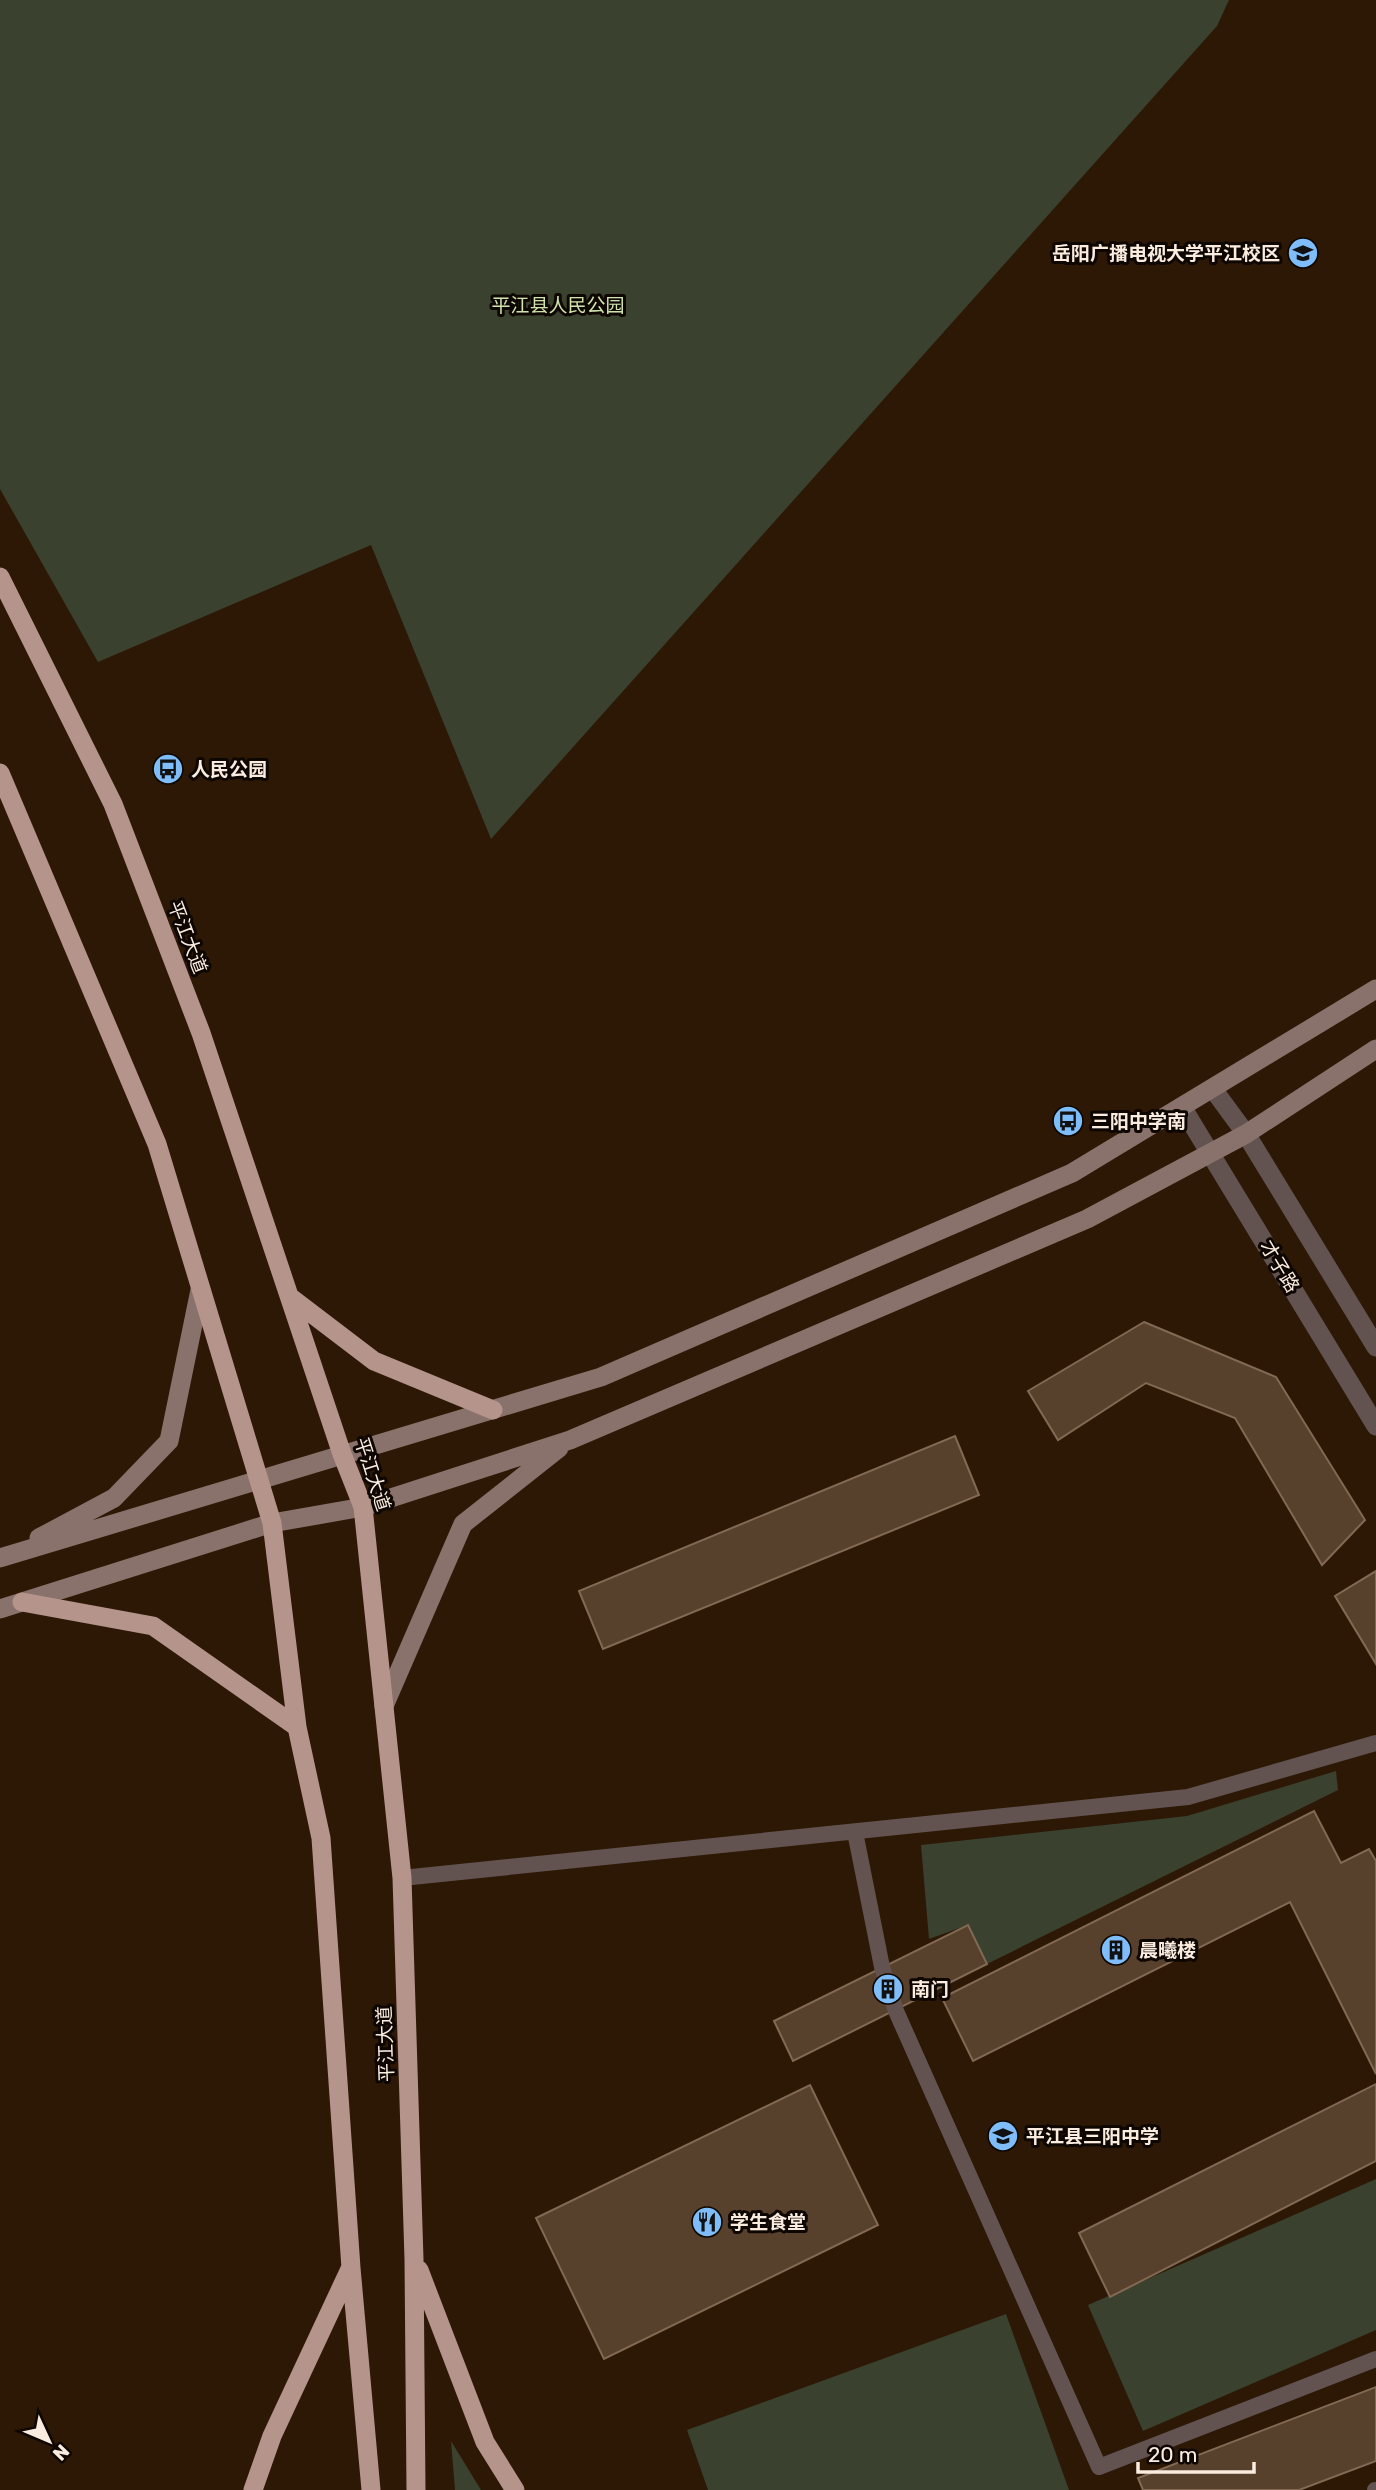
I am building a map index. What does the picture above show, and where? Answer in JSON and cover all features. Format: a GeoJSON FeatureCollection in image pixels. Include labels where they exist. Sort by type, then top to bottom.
{"type":"FeatureCollection","features":[{"type":"Feature","properties":{"kind":"highway","name":"平江大道"},"geometry":{"type":"LineString","coordinates":[[0,577],[113,804],[201,1033],[342,1454],[363,1507],[402,1878],[414,2259],[416,2490]]}},
{"type":"Feature","properties":{"kind":"highway"},"geometry":{"type":"LineString","coordinates":[[0,773],[157,1144],[257,1483],[272,1523],[297,1727],[321,1838],[351,2268],[371,2490]]}},
{"type":"Feature","properties":{"kind":"highway"},"geometry":{"type":"LineString","coordinates":[[290,1297],[374,1361],[494,1410]]}},
{"type":"Feature","properties":{"kind":"highway"},"geometry":{"type":"LineString","coordinates":[[22,1602],[153,1626],[297,1727]]}},
{"type":"Feature","properties":{"kind":"highway"},"geometry":{"type":"LineString","coordinates":[[414,2259],[485,2442],[515,2490]]}},
{"type":"Feature","properties":{"kind":"highway"},"geometry":{"type":"LineString","coordinates":[[253,2490],[272,2436],[351,2268]]}},
{"type":"Feature","properties":{"kind":"main road"},"geometry":{"type":"LineString","coordinates":[[2,1557],[257,1483],[342,1454],[601,1377],[1072,1173],[1376,989]]}},
{"type":"Feature","properties":{"kind":"main road"},"geometry":{"type":"LineString","coordinates":[[0,1609],[272,1523],[363,1507],[570,1440],[1087,1219],[1246,1134],[1376,1049]]}},
{"type":"Feature","properties":{"kind":"main road"},"geometry":{"type":"LineString","coordinates":[[2,1557],[114,1498],[169,1441],[200,1290]]}},
{"type":"Feature","properties":{"kind":"main road"},"geometry":{"type":"LineString","coordinates":[[384,1706],[463,1524],[570,1440]]}},
{"type":"Feature","properties":{"kind":"street","name":"才子路"},"geometry":{"type":"LineString","coordinates":[[1213,1089],[1246,1134],[1376,1347]]}},
{"type":"Feature","properties":{"kind":"street","name":"才子路"},"geometry":{"type":"LineString","coordinates":[[1182,1107],[1376,1426]]}},
{"type":"Feature","properties":{"kind":"lane"},"geometry":{"type":"LineString","coordinates":[[402,1878],[1188,1797],[1376,1742]]}},
{"type":"Feature","properties":{"kind":"lane"},"geometry":{"type":"LineString","coordinates":[[855,1832],[882,1967],[896,2011],[1099,2467],[1376,2359]]}},
{"type":"Feature","properties":{"kind":"green space","name":"平江县人民公园"},"geometry":{"type":"Polygon","coordinates":[[[0,0],[1229,0],[1217,26],[491,839],[371,545],[98,662],[0,489],[0,0]]]}},
{"type":"Feature","properties":{"kind":"green space"},"geometry":{"type":"Polygon","coordinates":[[[1336,1771],[1338,1790],[987,1964],[968,1925],[929,1939],[921,1845],[1187,1816],[1336,1771]]]}},
{"type":"Feature","properties":{"kind":"green space"},"geometry":{"type":"Polygon","coordinates":[[[1376,2179],[1376,2330],[1143,2431],[1088,2305],[1376,2179]]]}},
{"type":"Feature","properties":{"kind":"green space"},"geometry":{"type":"Polygon","coordinates":[[[1006,2314],[1069,2490],[708,2490],[687,2430],[1006,2314]]]}},
{"type":"Feature","properties":{"kind":"green space"},"geometry":{"type":"Polygon","coordinates":[[[451,2441],[481,2490],[455,2490],[451,2441]]]}},
{"type":"Feature","properties":{"kind":"building"},"geometry":{"type":"Polygon","coordinates":[[[1144,1322],[1276,1377],[1365,1520],[1322,1565],[1235,1418],[1146,1383],[1058,1440],[1028,1391],[1144,1322]]]}},
{"type":"Feature","properties":{"kind":"building"},"geometry":{"type":"Polygon","coordinates":[[[955,1436],[979,1495],[603,1649],[579,1591],[955,1436]]]}},
{"type":"Feature","properties":{"kind":"building"},"geometry":{"type":"Polygon","coordinates":[[[1376,1571],[1376,1664],[1335,1596],[1376,1571]]]}},
{"type":"Feature","properties":{"kind":"building","name":"晨曦楼"},"geometry":{"type":"Polygon","coordinates":[[[1314,1811],[1341,1863],[1369,1849],[1376,1861],[1376,2074],[1290,1902],[973,2061],[942,1998],[1314,1811]]]}},
{"type":"Feature","properties":{"kind":"building","name":"南门"},"geometry":{"type":"Polygon","coordinates":[[[968,1925],[987,1964],[793,2061],[774,2021],[968,1925]]]}},
{"type":"Feature","properties":{"kind":"building"},"geometry":{"type":"Polygon","coordinates":[[[1376,2084],[1376,2161],[1110,2297],[1079,2233],[1376,2084]]]}},
{"type":"Feature","properties":{"kind":"building","name":"学生食堂"},"geometry":{"type":"Polygon","coordinates":[[[810,2085],[878,2225],[604,2359],[536,2218],[810,2085]]]}},
{"type":"Feature","properties":{"kind":"building"},"geometry":{"type":"Polygon","coordinates":[[[1376,2387],[1376,2461],[1299,2490],[1143,2490],[1138,2478],[1376,2387]]]}},
{"type":"Feature","properties":{"kind":"place","name":"岳阳广播电视大学平江校区"},"geometry":{"type":"Point","coordinates":[1303,253]}},
{"type":"Feature","properties":{"kind":"place","name":"人民公园"},"geometry":{"type":"Point","coordinates":[168,769]}},
{"type":"Feature","properties":{"kind":"place","name":"三阳中学南"},"geometry":{"type":"Point","coordinates":[1068,1121]}},
{"type":"Feature","properties":{"kind":"place","name":"晨曦楼"},"geometry":{"type":"Point","coordinates":[1116,1950]}},
{"type":"Feature","properties":{"kind":"place","name":"南门"},"geometry":{"type":"Point","coordinates":[888,1989]}},
{"type":"Feature","properties":{"kind":"place","name":"平江县三阳中学"},"geometry":{"type":"Point","coordinates":[1003,2136]}},
{"type":"Feature","properties":{"kind":"place","name":"学生食堂"},"geometry":{"type":"Point","coordinates":[707,2222]}}]}
